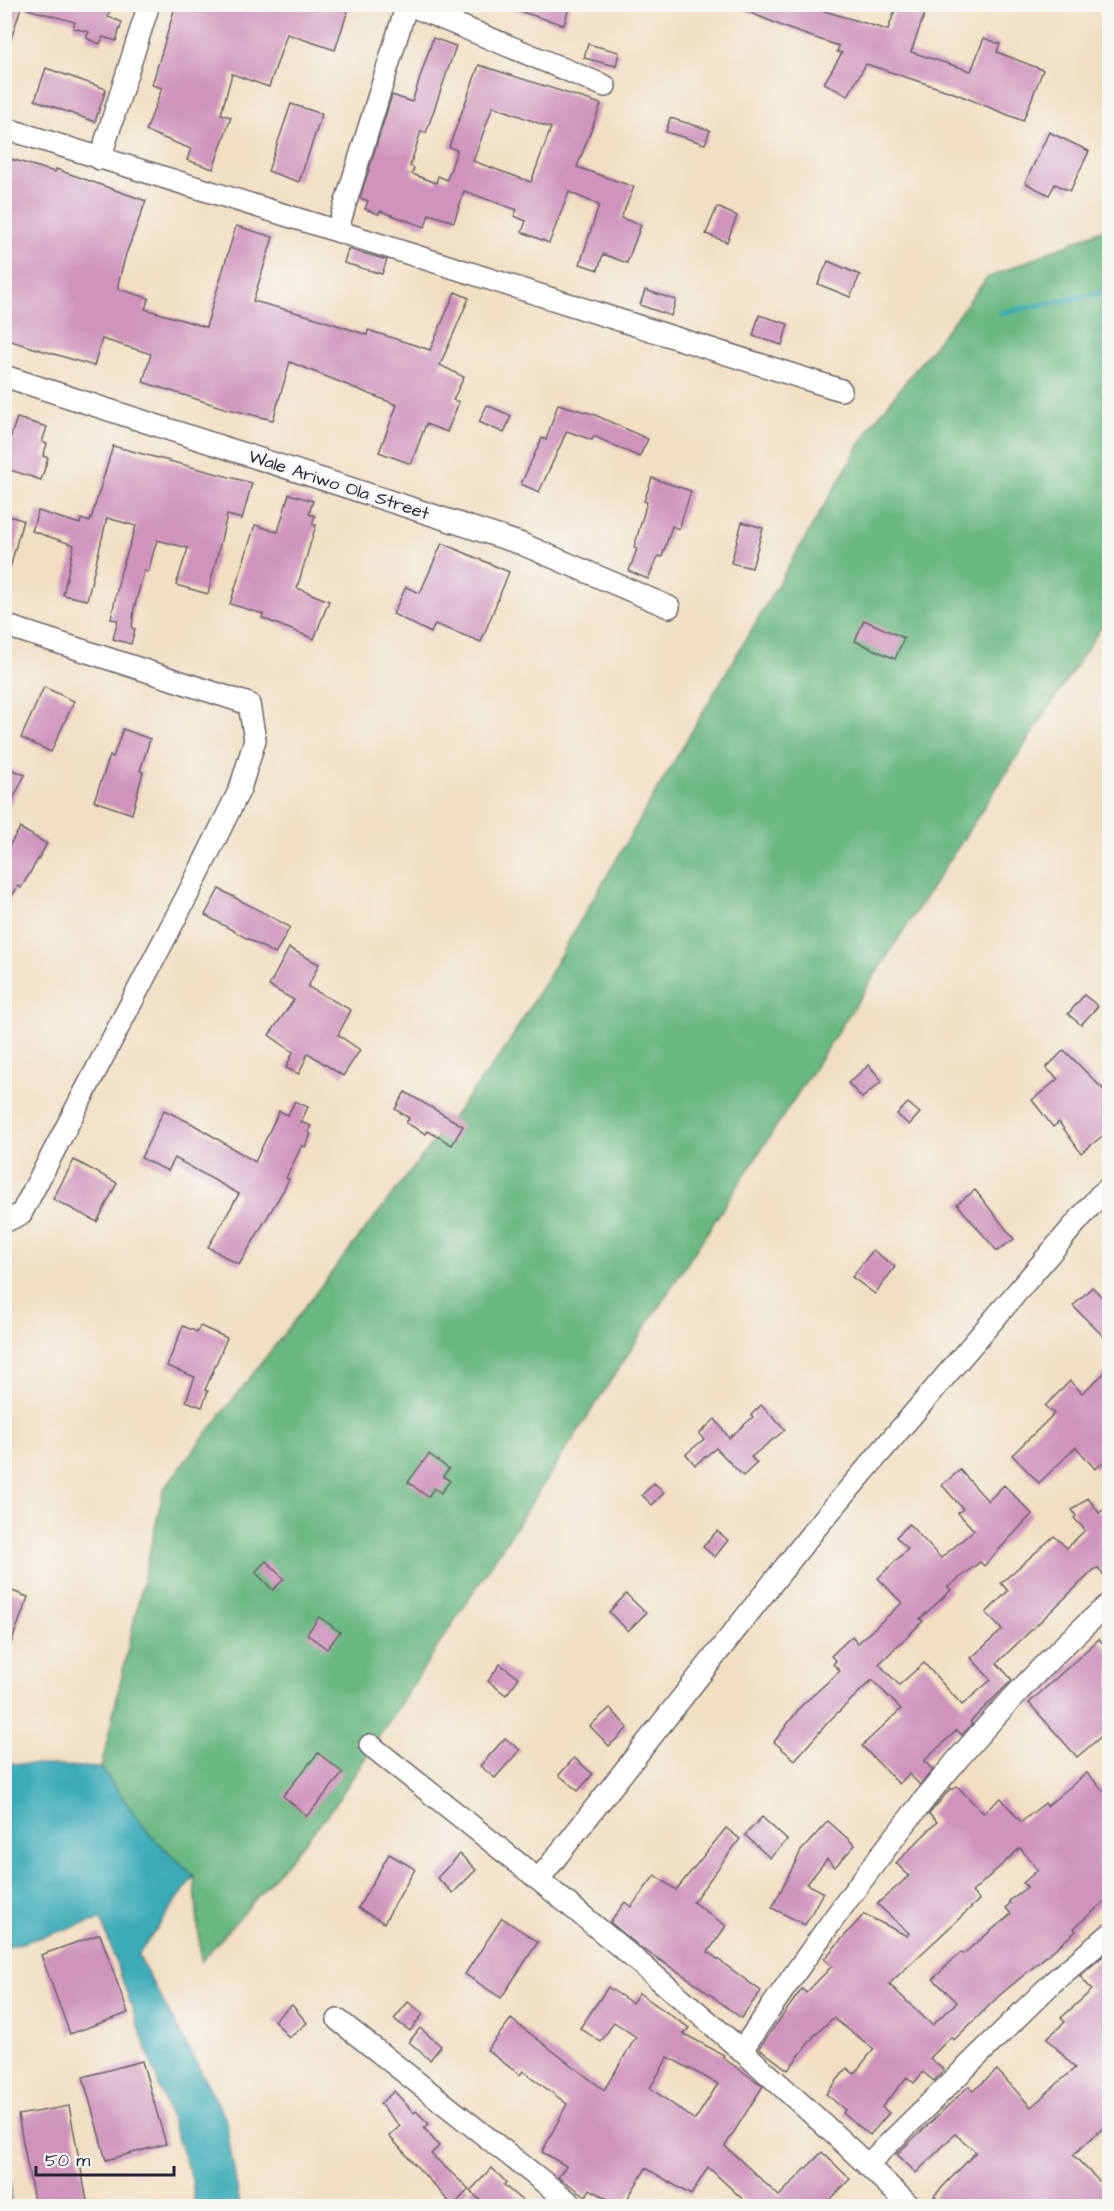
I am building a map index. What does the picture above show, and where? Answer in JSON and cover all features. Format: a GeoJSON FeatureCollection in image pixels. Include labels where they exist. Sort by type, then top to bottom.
{"type":"FeatureCollection","features":[{"type":"Feature","properties":{"kind":"street"},"geometry":{"type":"LineString","coordinates":[[100,159],[149,4]]}},
{"type":"Feature","properties":{"kind":"street"},"geometry":{"type":"LineString","coordinates":[[337,231],[407,4],[605,86]]}},
{"type":"Feature","properties":{"kind":"street"},"geometry":{"type":"LineString","coordinates":[[4,128],[841,390]]}},
{"type":"Feature","properties":{"kind":"street","name":"Wale Ariwo Ola Street"},"geometry":{"type":"LineString","coordinates":[[4,376],[522,544],[669,607]]}},
{"type":"Feature","properties":{"kind":"street"},"geometry":{"type":"LineString","coordinates":[[4,625],[249,704],[255,740],[240,789],[188,894],[21,1214],[4,1222]]}},
{"type":"Feature","properties":{"kind":"street"},"geometry":{"type":"LineString","coordinates":[[539,1879],[815,1529],[1099,1196],[1110,1187]]}},
{"type":"Feature","properties":{"kind":"street"},"geometry":{"type":"LineString","coordinates":[[741,2051],[824,1930],[906,1820],[1001,1709],[1065,1642],[1110,1603]]}},
{"type":"Feature","properties":{"kind":"street"},"geometry":{"type":"LineString","coordinates":[[370,1745],[539,1879],[741,2051],[910,2206]]}},
{"type":"Feature","properties":{"kind":"street"},"geometry":{"type":"LineString","coordinates":[[867,2165],[1053,1982],[1110,1934]]}},
{"type":"Feature","properties":{"kind":"street"},"geometry":{"type":"LineString","coordinates":[[338,2020],[574,2206]]}},
{"type":"Feature","properties":{"kind":"green space"},"geometry":{"type":"Polygon","coordinates":[[[1109,227],[1109,615],[330,1812],[201,1962],[194,1876],[149,1834],[101,1768],[164,1488],[504,1051],[871,426],[987,278],[1109,227]]]}},
{"type":"Feature","properties":{"kind":"water"},"geometry":{"type":"Polygon","coordinates":[[[5,1763],[101,1768],[149,1834],[194,1876],[138,1955],[225,2117],[240,2206],[195,2206],[192,2180],[101,1919],[5,1948],[5,1763]]]}},
{"type":"Feature","properties":{"kind":"water"},"geometry":{"type":"Polygon","coordinates":[[[5,2117],[11,2206],[5,2206],[5,2117]]]}},
{"type":"Feature","properties":{"kind":"building"},"geometry":{"type":"Polygon","coordinates":[[[4,4],[22,4],[8,49],[4,49],[4,4]]]}},
{"type":"Feature","properties":{"kind":"building"},"geometry":{"type":"Polygon","coordinates":[[[28,4],[112,4],[108,17],[122,22],[116,41],[103,37],[100,44],[86,38],[89,32],[73,28],[75,22],[27,9],[28,4]]]}},
{"type":"Feature","properties":{"kind":"building"},"geometry":{"type":"Polygon","coordinates":[[[176,4],[350,4],[335,50],[287,34],[269,87],[232,74],[221,114],[231,117],[213,169],[187,160],[191,149],[146,131],[162,88],[152,85],[176,4]]]}},
{"type":"Feature","properties":{"kind":"building"},"geometry":{"type":"Polygon","coordinates":[[[510,4],[570,4],[564,25],[509,8],[510,4]]]}},
{"type":"Feature","properties":{"kind":"building"},"geometry":{"type":"Polygon","coordinates":[[[730,4],[801,4],[888,30],[897,4],[928,4],[911,52],[971,71],[984,38],[1000,44],[997,52],[1043,70],[1023,121],[954,93],[866,64],[848,96],[824,83],[842,53],[837,52],[839,46],[789,29],[730,4]]]}},
{"type":"Feature","properties":{"kind":"building"},"geometry":{"type":"Polygon","coordinates":[[[433,38],[456,46],[426,133],[421,131],[410,166],[414,168],[412,174],[436,183],[438,176],[447,180],[457,150],[449,147],[479,65],[601,104],[577,167],[634,187],[621,218],[641,225],[627,263],[603,254],[598,270],[580,264],[599,205],[569,192],[549,243],[522,232],[526,221],[514,216],[517,210],[464,191],[454,222],[429,214],[425,227],[380,211],[379,214],[365,209],[368,201],[360,198],[392,95],[412,102],[433,38]],[[493,106],[473,161],[531,182],[551,128],[493,106]]]}},
{"type":"Feature","properties":{"kind":"building"},"geometry":{"type":"Polygon","coordinates":[[[588,44],[619,52],[616,66],[584,58],[588,44]]]}},
{"type":"Feature","properties":{"kind":"building"},"geometry":{"type":"Polygon","coordinates":[[[46,68],[106,89],[95,122],[35,100],[46,68]]]}},
{"type":"Feature","properties":{"kind":"building"},"geometry":{"type":"Polygon","coordinates":[[[291,104],[322,114],[299,182],[268,171],[291,104]]]}},
{"type":"Feature","properties":{"kind":"building"},"geometry":{"type":"Polygon","coordinates":[[[670,118],[710,130],[705,144],[666,132],[670,118]]]}},
{"type":"Feature","properties":{"kind":"building"},"geometry":{"type":"Polygon","coordinates":[[[1049,132],[1089,151],[1070,191],[1055,184],[1049,195],[1025,183],[1049,132]]]}},
{"type":"Feature","properties":{"kind":"building"},"geometry":{"type":"Polygon","coordinates":[[[11,159],[55,172],[56,169],[146,201],[126,254],[118,284],[118,289],[149,298],[145,309],[206,327],[236,226],[273,237],[253,301],[313,317],[367,335],[368,330],[430,350],[455,292],[469,298],[440,365],[464,377],[453,400],[459,402],[447,432],[426,424],[411,464],[379,452],[397,405],[290,362],[273,420],[224,408],[143,382],[151,354],[102,339],[94,366],[4,339],[4,179],[11,159]]]}},
{"type":"Feature","properties":{"kind":"building"},"geometry":{"type":"Polygon","coordinates":[[[717,207],[737,216],[727,242],[706,234],[717,207]]]}},
{"type":"Feature","properties":{"kind":"building"},"geometry":{"type":"Polygon","coordinates":[[[348,249],[387,260],[382,274],[344,263],[348,249]]]}},
{"type":"Feature","properties":{"kind":"building"},"geometry":{"type":"Polygon","coordinates":[[[828,261],[860,275],[850,297],[818,284],[828,261]]]}},
{"type":"Feature","properties":{"kind":"building"},"geometry":{"type":"Polygon","coordinates":[[[645,290],[676,300],[671,316],[640,305],[645,290]]]}},
{"type":"Feature","properties":{"kind":"building"},"geometry":{"type":"Polygon","coordinates":[[[759,315],[788,324],[782,345],[753,336],[759,315]]]}},
{"type":"Feature","properties":{"kind":"building"},"geometry":{"type":"Polygon","coordinates":[[[558,404],[593,414],[648,439],[639,457],[594,436],[592,440],[567,431],[539,492],[521,484],[542,438],[546,440],[558,404]]]}},
{"type":"Feature","properties":{"kind":"building"},"geometry":{"type":"Polygon","coordinates":[[[487,405],[511,416],[504,433],[479,422],[487,405]]]}},
{"type":"Feature","properties":{"kind":"building"},"geometry":{"type":"Polygon","coordinates":[[[17,418],[47,427],[42,442],[47,444],[43,456],[48,458],[41,480],[4,468],[4,456],[17,418]]]}},
{"type":"Feature","properties":{"kind":"building"},"geometry":{"type":"Polygon","coordinates":[[[113,446],[252,483],[242,519],[227,515],[208,594],[176,585],[188,548],[157,540],[148,572],[144,571],[134,609],[132,628],[135,629],[131,644],[113,639],[118,620],[111,619],[121,571],[136,526],[107,518],[87,600],[63,595],[74,545],[32,531],[38,511],[80,524],[81,519],[90,522],[113,446]]]}},
{"type":"Feature","properties":{"kind":"building"},"geometry":{"type":"Polygon","coordinates":[[[652,478],[691,491],[679,529],[672,526],[662,557],[658,556],[648,579],[629,571],[637,549],[634,548],[647,502],[644,501],[652,478]]]}},
{"type":"Feature","properties":{"kind":"building"},"geometry":{"type":"Polygon","coordinates":[[[289,494],[313,501],[309,514],[315,516],[312,524],[316,525],[297,588],[329,601],[314,639],[262,618],[263,614],[230,604],[255,525],[278,532],[289,494]]]}},
{"type":"Feature","properties":{"kind":"building"},"geometry":{"type":"Polygon","coordinates":[[[4,515],[23,520],[9,572],[4,572],[4,515]]]}},
{"type":"Feature","properties":{"kind":"building"},"geometry":{"type":"Polygon","coordinates":[[[742,522],[763,528],[752,568],[731,563],[742,522]]]}},
{"type":"Feature","properties":{"kind":"building"},"geometry":{"type":"Polygon","coordinates":[[[442,543],[509,572],[481,642],[435,624],[431,633],[393,614],[406,587],[420,593],[442,543]]]}},
{"type":"Feature","properties":{"kind":"building"},"geometry":{"type":"Polygon","coordinates":[[[864,620],[904,638],[895,659],[855,641],[864,620]]]}},
{"type":"Feature","properties":{"kind":"building"},"geometry":{"type":"Polygon","coordinates":[[[44,687],[74,701],[51,752],[21,738],[44,687]]]}},
{"type":"Feature","properties":{"kind":"building"},"geometry":{"type":"Polygon","coordinates":[[[123,729],[150,739],[140,771],[143,772],[132,814],[94,801],[110,756],[113,757],[123,729]]]}},
{"type":"Feature","properties":{"kind":"building"},"geometry":{"type":"Polygon","coordinates":[[[4,766],[25,775],[4,817],[4,766]]]}},
{"type":"Feature","properties":{"kind":"building"},"geometry":{"type":"Polygon","coordinates":[[[20,828],[47,844],[21,888],[18,886],[4,909],[4,854],[20,828]]]}},
{"type":"Feature","properties":{"kind":"building"},"geometry":{"type":"Polygon","coordinates":[[[219,889],[290,927],[275,954],[205,915],[219,889]]]}},
{"type":"Feature","properties":{"kind":"building"},"geometry":{"type":"Polygon","coordinates":[[[289,948],[319,964],[308,987],[351,1010],[338,1035],[360,1050],[343,1076],[308,1053],[299,1074],[286,1068],[293,1052],[269,1035],[294,1000],[269,986],[289,948]]]}},
{"type":"Feature","properties":{"kind":"building"},"geometry":{"type":"Polygon","coordinates":[[[1084,995],[1098,1006],[1081,1025],[1068,1014],[1084,995]]]}},
{"type":"Feature","properties":{"kind":"building"},"geometry":{"type":"Polygon","coordinates":[[[1064,1050],[1110,1096],[1110,1130],[1081,1153],[1059,1122],[1053,1127],[1032,1100],[1058,1079],[1046,1068],[1064,1050]]]}},
{"type":"Feature","properties":{"kind":"building"},"geometry":{"type":"Polygon","coordinates":[[[869,1065],[882,1081],[862,1098],[848,1083],[869,1065]]]}},
{"type":"Feature","properties":{"kind":"building"},"geometry":{"type":"Polygon","coordinates":[[[405,1092],[463,1126],[452,1145],[428,1131],[426,1134],[406,1123],[409,1118],[395,1109],[405,1092]]]}},
{"type":"Feature","properties":{"kind":"building"},"geometry":{"type":"Polygon","coordinates":[[[295,1101],[308,1107],[301,1122],[311,1126],[308,1132],[311,1134],[305,1147],[302,1145],[286,1178],[289,1179],[283,1191],[239,1265],[208,1247],[239,1194],[175,1158],[168,1171],[141,1158],[164,1110],[191,1123],[255,1162],[279,1111],[288,1115],[295,1101]]]}},
{"type":"Feature","properties":{"kind":"building"},"geometry":{"type":"Polygon","coordinates":[[[908,1103],[920,1113],[909,1125],[897,1114],[908,1103]]]}},
{"type":"Feature","properties":{"kind":"building"},"geometry":{"type":"Polygon","coordinates":[[[74,1160],[117,1183],[97,1222],[53,1199],[74,1160]]]}},
{"type":"Feature","properties":{"kind":"building"},"geometry":{"type":"Polygon","coordinates":[[[975,1190],[1014,1239],[997,1251],[957,1204],[975,1190]]]}},
{"type":"Feature","properties":{"kind":"building"},"geometry":{"type":"Polygon","coordinates":[[[873,1250],[895,1267],[875,1294],[852,1277],[873,1250]]]}},
{"type":"Feature","properties":{"kind":"building"},"geometry":{"type":"Polygon","coordinates":[[[1092,1287],[1110,1305],[1110,1343],[1073,1306],[1092,1287]]]}},
{"type":"Feature","properties":{"kind":"building"},"geometry":{"type":"Polygon","coordinates":[[[183,1326],[197,1332],[200,1326],[227,1338],[205,1390],[208,1391],[202,1407],[186,1401],[195,1377],[167,1366],[183,1326]]]}},
{"type":"Feature","properties":{"kind":"building"},"geometry":{"type":"Polygon","coordinates":[[[1110,1368],[1110,1457],[1095,1469],[1076,1447],[1039,1483],[1012,1455],[1054,1414],[1045,1406],[1070,1381],[1082,1393],[1110,1368]]]}},
{"type":"Feature","properties":{"kind":"building"},"geometry":{"type":"Polygon","coordinates":[[[761,1405],[785,1430],[751,1457],[757,1463],[743,1476],[716,1448],[695,1465],[686,1454],[704,1439],[699,1434],[715,1419],[729,1438],[753,1417],[751,1415],[761,1405]]]}},
{"type":"Feature","properties":{"kind":"building"},"geometry":{"type":"Polygon","coordinates":[[[429,1454],[449,1469],[443,1476],[450,1481],[441,1493],[434,1488],[428,1497],[408,1482],[429,1454]]]}},
{"type":"Feature","properties":{"kind":"building"},"geometry":{"type":"Polygon","coordinates":[[[960,1470],[988,1501],[1004,1485],[1032,1514],[984,1566],[980,1562],[948,1587],[951,1590],[920,1619],[923,1621],[879,1664],[899,1685],[924,1663],[962,1705],[991,1680],[971,1658],[1002,1630],[986,1613],[1008,1591],[1001,1583],[1054,1536],[1067,1548],[1085,1530],[1074,1518],[1076,1516],[1072,1510],[1088,1498],[1099,1513],[1110,1505],[1110,1583],[1098,1568],[1095,1569],[997,1663],[1012,1680],[970,1722],[972,1724],[962,1735],[957,1730],[924,1761],[933,1770],[920,1785],[909,1774],[899,1784],[862,1746],[901,1709],[872,1680],[830,1720],[795,1760],[774,1742],[801,1706],[840,1671],[833,1664],[836,1661],[831,1656],[852,1636],[858,1643],[902,1603],[878,1578],[908,1549],[896,1537],[909,1524],[941,1558],[974,1530],[958,1513],[963,1509],[942,1485],[960,1470]]]}},
{"type":"Feature","properties":{"kind":"building"},"geometry":{"type":"Polygon","coordinates":[[[654,1483],[664,1493],[652,1505],[642,1495],[654,1483]]]}},
{"type":"Feature","properties":{"kind":"building"},"geometry":{"type":"Polygon","coordinates":[[[717,1531],[728,1540],[715,1557],[703,1547],[717,1531]]]}},
{"type":"Feature","properties":{"kind":"building"},"geometry":{"type":"Polygon","coordinates":[[[266,1561],[284,1579],[273,1590],[255,1572],[266,1561]]]}},
{"type":"Feature","properties":{"kind":"building"},"geometry":{"type":"Polygon","coordinates":[[[4,1588],[28,1597],[6,1657],[4,1657],[4,1588]]]}},
{"type":"Feature","properties":{"kind":"building"},"geometry":{"type":"Polygon","coordinates":[[[626,1594],[646,1613],[628,1631],[609,1612],[626,1594]]]}},
{"type":"Feature","properties":{"kind":"building"},"geometry":{"type":"Polygon","coordinates":[[[319,1617],[340,1632],[327,1649],[307,1634],[319,1617]]]}},
{"type":"Feature","properties":{"kind":"building"},"geometry":{"type":"Polygon","coordinates":[[[1099,1639],[1110,1652],[1110,1729],[1077,1757],[1029,1703],[1099,1639]]]}},
{"type":"Feature","properties":{"kind":"building"},"geometry":{"type":"Polygon","coordinates":[[[500,1664],[519,1678],[506,1695],[488,1681],[500,1664]]]}},
{"type":"Feature","properties":{"kind":"building"},"geometry":{"type":"Polygon","coordinates":[[[610,1708],[628,1728],[609,1746],[590,1726],[610,1708]]]}},
{"type":"Feature","properties":{"kind":"building"},"geometry":{"type":"Polygon","coordinates":[[[505,1738],[520,1750],[495,1778],[480,1766],[505,1738]]]}},
{"type":"Feature","properties":{"kind":"building"},"geometry":{"type":"Polygon","coordinates":[[[318,1753],[343,1773],[307,1816],[283,1796],[318,1753]]]}},
{"type":"Feature","properties":{"kind":"building"},"geometry":{"type":"Polygon","coordinates":[[[574,1758],[593,1774],[578,1791],[559,1775],[574,1758]]]}},
{"type":"Feature","properties":{"kind":"building"},"geometry":{"type":"Polygon","coordinates":[[[1087,1773],[1110,1798],[1110,1897],[1074,1928],[1076,1931],[1000,1995],[954,2040],[951,2037],[930,2058],[944,2070],[934,2081],[923,2072],[914,2083],[907,2077],[882,2107],[889,2113],[870,2135],[843,2113],[845,2110],[826,2094],[847,2068],[854,2074],[874,2049],[833,2018],[814,2036],[788,2070],[759,2048],[802,1989],[806,1993],[832,1966],[824,1959],[864,1914],[907,1936],[909,1933],[877,1904],[909,1876],[896,1863],[937,1822],[929,1814],[951,1788],[953,1790],[957,1786],[983,1813],[1001,1798],[1021,1822],[1045,1803],[1047,1806],[1087,1773]],[[1020,1848],[972,1892],[979,1900],[889,1984],[932,2025],[957,2002],[933,1979],[961,1952],[963,1954],[1011,1914],[1006,1908],[1009,1901],[1027,1887],[1023,1883],[1038,1870],[1020,1848]]]}},
{"type":"Feature","properties":{"kind":"building"},"geometry":{"type":"Polygon","coordinates":[[[762,1817],[787,1840],[770,1858],[745,1835],[762,1817]]]}},
{"type":"Feature","properties":{"kind":"building"},"geometry":{"type":"Polygon","coordinates":[[[828,1821],[855,1845],[835,1867],[827,1859],[807,1884],[823,1892],[805,1925],[772,1908],[801,1851],[828,1821]]]}},
{"type":"Feature","properties":{"kind":"building"},"geometry":{"type":"Polygon","coordinates":[[[726,1828],[740,1839],[693,1902],[726,1926],[708,1952],[761,1991],[741,2018],[691,1980],[641,1948],[610,1922],[625,1902],[631,1907],[655,1875],[676,1890],[726,1828]]]}},
{"type":"Feature","properties":{"kind":"building"},"geometry":{"type":"Polygon","coordinates":[[[389,1854],[415,1869],[384,1923],[358,1908],[389,1854]]]}},
{"type":"Feature","properties":{"kind":"building"},"geometry":{"type":"Polygon","coordinates":[[[460,1854],[476,1870],[453,1893],[437,1878],[460,1854]]]}},
{"type":"Feature","properties":{"kind":"building"},"geometry":{"type":"Polygon","coordinates":[[[502,1918],[538,1942],[501,1998],[465,1974],[502,1918]]]}},
{"type":"Feature","properties":{"kind":"building"},"geometry":{"type":"Polygon","coordinates":[[[100,1934],[128,2013],[70,2034],[41,1955],[100,1934]]]}},
{"type":"Feature","properties":{"kind":"building"},"geometry":{"type":"Polygon","coordinates":[[[1103,1956],[1110,1963],[1110,2122],[1073,2155],[1110,2192],[1110,2196],[1099,2206],[945,2206],[934,2196],[976,2152],[955,2134],[916,2173],[897,2154],[969,2086],[973,2091],[997,2070],[1031,2107],[1075,2068],[1047,2038],[1065,2022],[1061,2018],[1092,1990],[1080,1976],[1103,1956]]]}},
{"type":"Feature","properties":{"kind":"building"},"geometry":{"type":"Polygon","coordinates":[[[608,1987],[632,2003],[639,1993],[689,2028],[684,2034],[724,2055],[723,2058],[763,2086],[725,2146],[779,2196],[822,2152],[850,2179],[824,2206],[750,2206],[708,2167],[691,2195],[646,2168],[623,2206],[590,2189],[586,2196],[558,2177],[566,2166],[542,2152],[567,2104],[523,2071],[520,2075],[487,2050],[511,2019],[604,2090],[636,2037],[614,2022],[601,2042],[580,2028],[608,1987]],[[668,2057],[650,2088],[695,2120],[718,2084],[668,2057]]]}},
{"type":"Feature","properties":{"kind":"building"},"geometry":{"type":"Polygon","coordinates":[[[408,2002],[423,2014],[410,2031],[394,2019],[408,2002]]]}},
{"type":"Feature","properties":{"kind":"building"},"geometry":{"type":"Polygon","coordinates":[[[292,2005],[307,2023],[289,2038],[274,2020],[292,2005]]]}},
{"type":"Feature","properties":{"kind":"building"},"geometry":{"type":"Polygon","coordinates":[[[420,2028],[441,2046],[430,2060],[409,2042],[420,2028]]]}},
{"type":"Feature","properties":{"kind":"building"},"geometry":{"type":"Polygon","coordinates":[[[142,2061],[166,2144],[106,2160],[83,2077],[142,2061]]]}},
{"type":"Feature","properties":{"kind":"building"},"geometry":{"type":"Polygon","coordinates":[[[394,2091],[414,2113],[416,2111],[429,2124],[424,2128],[439,2146],[431,2154],[469,2189],[453,2206],[389,2136],[400,2126],[380,2104],[394,2091]]]}},
{"type":"Feature","properties":{"kind":"building"},"geometry":{"type":"Polygon","coordinates":[[[69,2106],[88,2206],[35,2206],[18,2115],[69,2106]]]}},
{"type":"Feature","properties":{"kind":"building"},"geometry":{"type":"Polygon","coordinates":[[[492,2168],[506,2182],[504,2185],[528,2206],[487,2206],[470,2191],[492,2168]]]}},
{"type":"Feature","properties":{"kind":"waterway"},"geometry":{"type":"LineString","coordinates":[[1001,313],[1110,291]]}}]}
